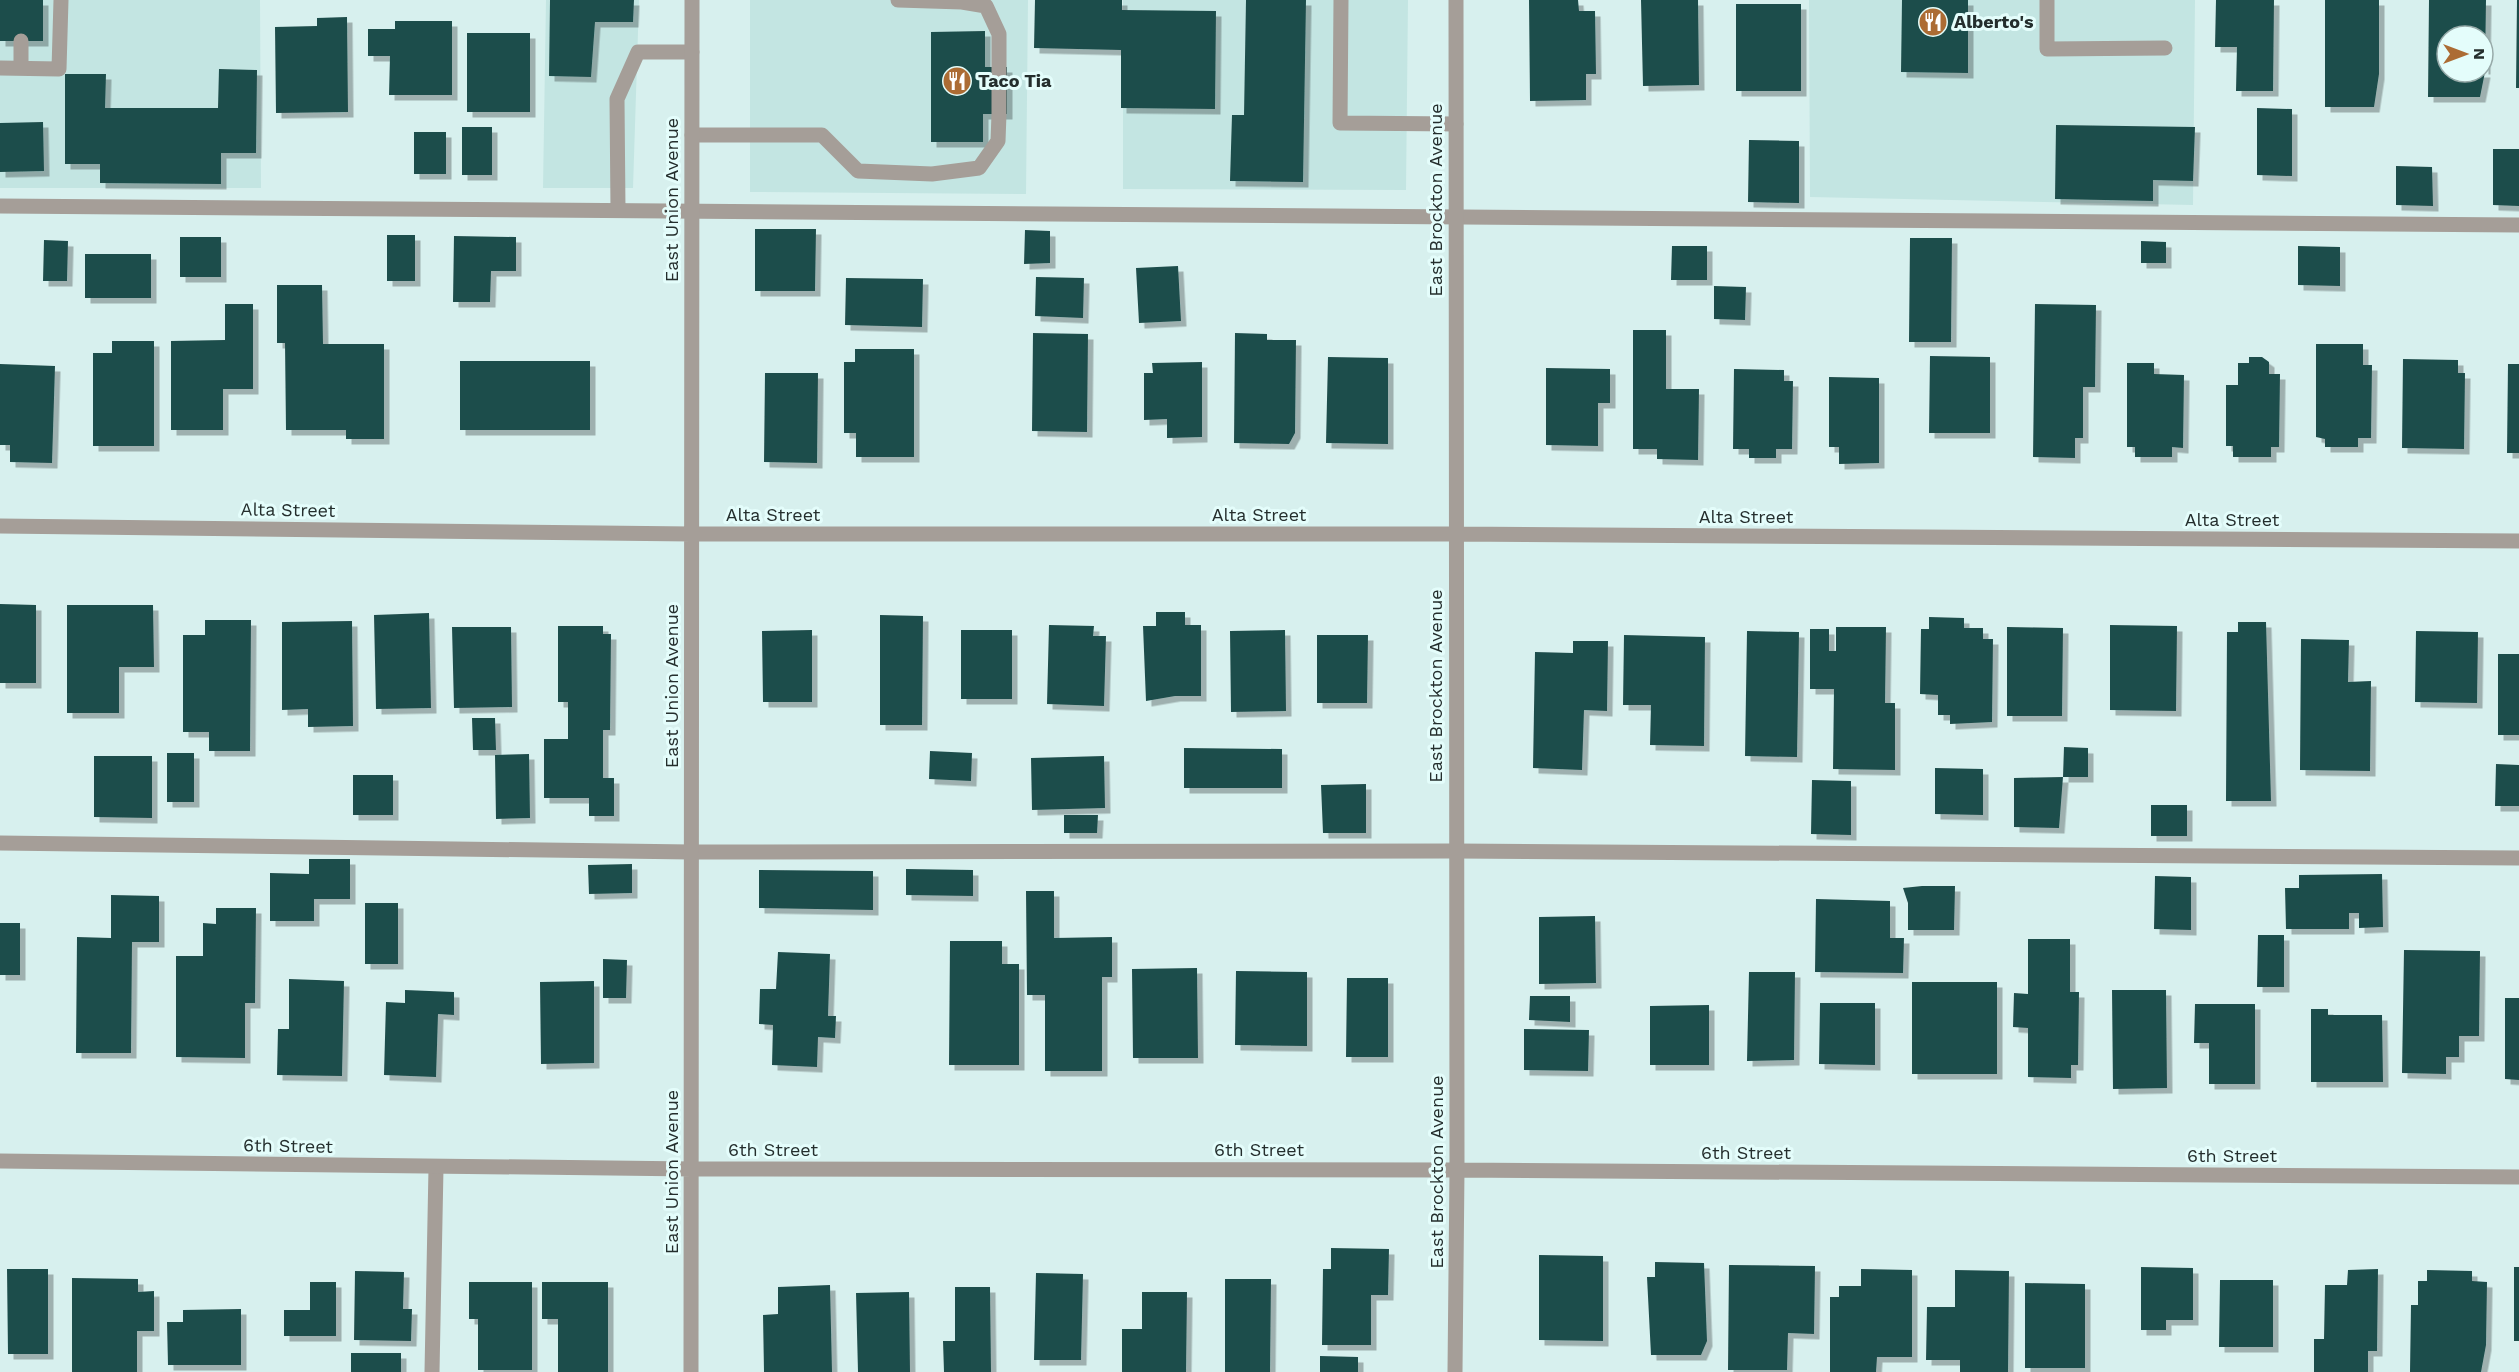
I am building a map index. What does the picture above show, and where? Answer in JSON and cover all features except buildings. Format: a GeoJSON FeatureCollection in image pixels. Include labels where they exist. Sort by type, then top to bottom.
{"type":"FeatureCollection","features":[{"type":"Feature","properties":{"kind":"street"},"geometry":{"type":"LineString","coordinates":[[0,68],[59,69],[61,0]]}},
{"type":"Feature","properties":{"kind":"street","name":"East Union Avenue"},"geometry":{"type":"LineString","coordinates":[[691,1372],[692,0]]}},
{"type":"Feature","properties":{"kind":"street"},"geometry":{"type":"LineString","coordinates":[[692,135],[822,135],[858,171],[932,174],[979,168],[998,141],[999,34],[986,6],[962,2],[898,0]]}},
{"type":"Feature","properties":{"kind":"street"},"geometry":{"type":"LineString","coordinates":[[1341,0],[1340,123],[1456,124]]}},
{"type":"Feature","properties":{"kind":"street","name":"East Brockton Avenue"},"geometry":{"type":"LineString","coordinates":[[1455,1372],[1457,1170],[1456,0]]}},
{"type":"Feature","properties":{"kind":"street"},"geometry":{"type":"LineString","coordinates":[[2047,0],[2047,49],[2165,48]]}},
{"type":"Feature","properties":{"kind":"street"},"geometry":{"type":"LineString","coordinates":[[21,41],[21,69]]}},
{"type":"Feature","properties":{"kind":"street"},"geometry":{"type":"LineString","coordinates":[[618,210],[617,99],[638,52],[692,52]]}},
{"type":"Feature","properties":{"kind":"street"},"geometry":{"type":"LineString","coordinates":[[0,206],[2519,225]]}},
{"type":"Feature","properties":{"kind":"street","name":"Alta Street"},"geometry":{"type":"LineString","coordinates":[[0,526],[691,534],[1455,534],[2519,541]]}},
{"type":"Feature","properties":{"kind":"street"},"geometry":{"type":"LineString","coordinates":[[0,843],[691,852],[1456,851],[2519,858]]}},
{"type":"Feature","properties":{"kind":"street","name":"6th Street"},"geometry":{"type":"LineString","coordinates":[[0,1161],[692,1170],[1457,1170],[2519,1177]]}},
{"type":"Feature","properties":{"kind":"street"},"geometry":{"type":"LineString","coordinates":[[432,1372],[435,1168]]}},
{"type":"Feature","properties":{"kind":"shaded area"},"geometry":{"type":"Polygon","coordinates":[[[0,0],[260,0],[261,188],[0,188],[0,0]]]}},
{"type":"Feature","properties":{"kind":"shaded area"},"geometry":{"type":"Polygon","coordinates":[[[546,0],[639,0],[633,188],[543,188],[546,0]]]}},
{"type":"Feature","properties":{"kind":"shaded area"},"geometry":{"type":"Polygon","coordinates":[[[750,0],[1028,0],[1026,194],[750,192],[750,0]]]}},
{"type":"Feature","properties":{"kind":"shaded area"},"geometry":{"type":"Polygon","coordinates":[[[1123,0],[1408,0],[1406,190],[1123,189],[1123,0]]]}},
{"type":"Feature","properties":{"kind":"shaded area"},"geometry":{"type":"Polygon","coordinates":[[[1809,0],[2195,0],[2193,205],[1810,197],[1809,0]]]}},
{"type":"Feature","properties":{"kind":"place","name":"Alberto's"},"geometry":{"type":"Point","coordinates":[1933,22]}},
{"type":"Feature","properties":{"kind":"place","name":"Taco Tia"},"geometry":{"type":"Point","coordinates":[957,81]}}]}
